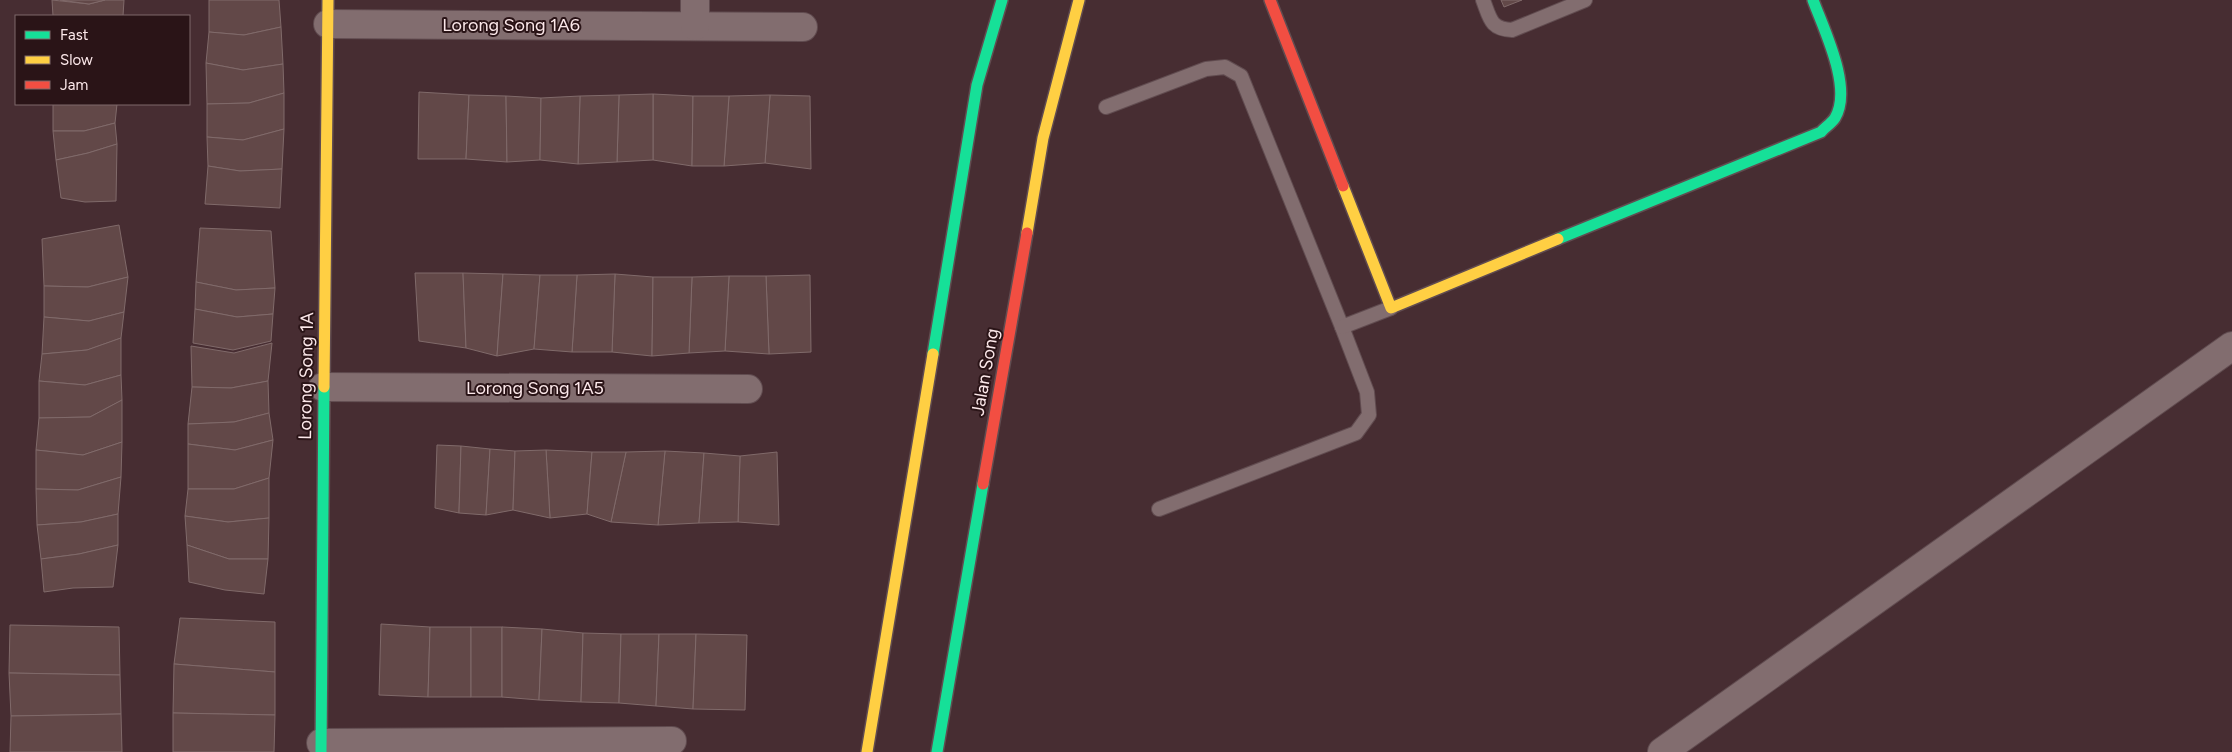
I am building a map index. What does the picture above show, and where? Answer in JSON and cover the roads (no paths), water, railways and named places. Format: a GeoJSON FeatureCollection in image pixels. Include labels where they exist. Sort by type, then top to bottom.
{"type":"FeatureCollection","features":[{"type":"Feature","properties":{"kind":"street"},"geometry":{"type":"LineString","coordinates":[[867,752],[977,85],[1002,0]]}},
{"type":"Feature","properties":{"kind":"street","name":"Jalan Song"},"geometry":{"type":"LineString","coordinates":[[937,752],[1043,138],[1079,0]]}},
{"type":"Feature","properties":{"kind":"street"},"geometry":{"type":"LineString","coordinates":[[1270,0],[1391,308],[1821,132],[1835,118],[1841,99],[1839,78],[1813,0]]}},
{"type":"Feature","properties":{"kind":"street","name":"Lorong Song 1A6"},"geometry":{"type":"LineString","coordinates":[[328,12],[695,13],[803,27]]}},
{"type":"Feature","properties":{"kind":"street","name":"Lorong Song 1A"},"geometry":{"type":"LineString","coordinates":[[321,748],[328,12]]}},
{"type":"Feature","properties":{"kind":"street"},"geometry":{"type":"LineString","coordinates":[[1662,752],[2232,346]]}},
{"type":"Feature","properties":{"kind":"street","name":"Lorong Song 1A5"},"geometry":{"type":"LineString","coordinates":[[323,387],[748,389]]}},
{"type":"Feature","properties":{"kind":"street"},"geometry":{"type":"LineString","coordinates":[[321,748],[672,741]]}},
{"type":"Feature","properties":{"kind":"lane"},"geometry":{"type":"LineString","coordinates":[[1483,0],[1492,23],[1500,30],[1512,30],[1585,0]]}},
{"type":"Feature","properties":{"kind":"lane"},"geometry":{"type":"LineString","coordinates":[[1106,107],[1206,69],[1225,67],[1241,76],[1367,392],[1369,415],[1356,433],[1159,509]]}},
{"type":"Feature","properties":{"kind":"lane"},"geometry":{"type":"LineString","coordinates":[[1342,327],[1391,308]]}}]}
